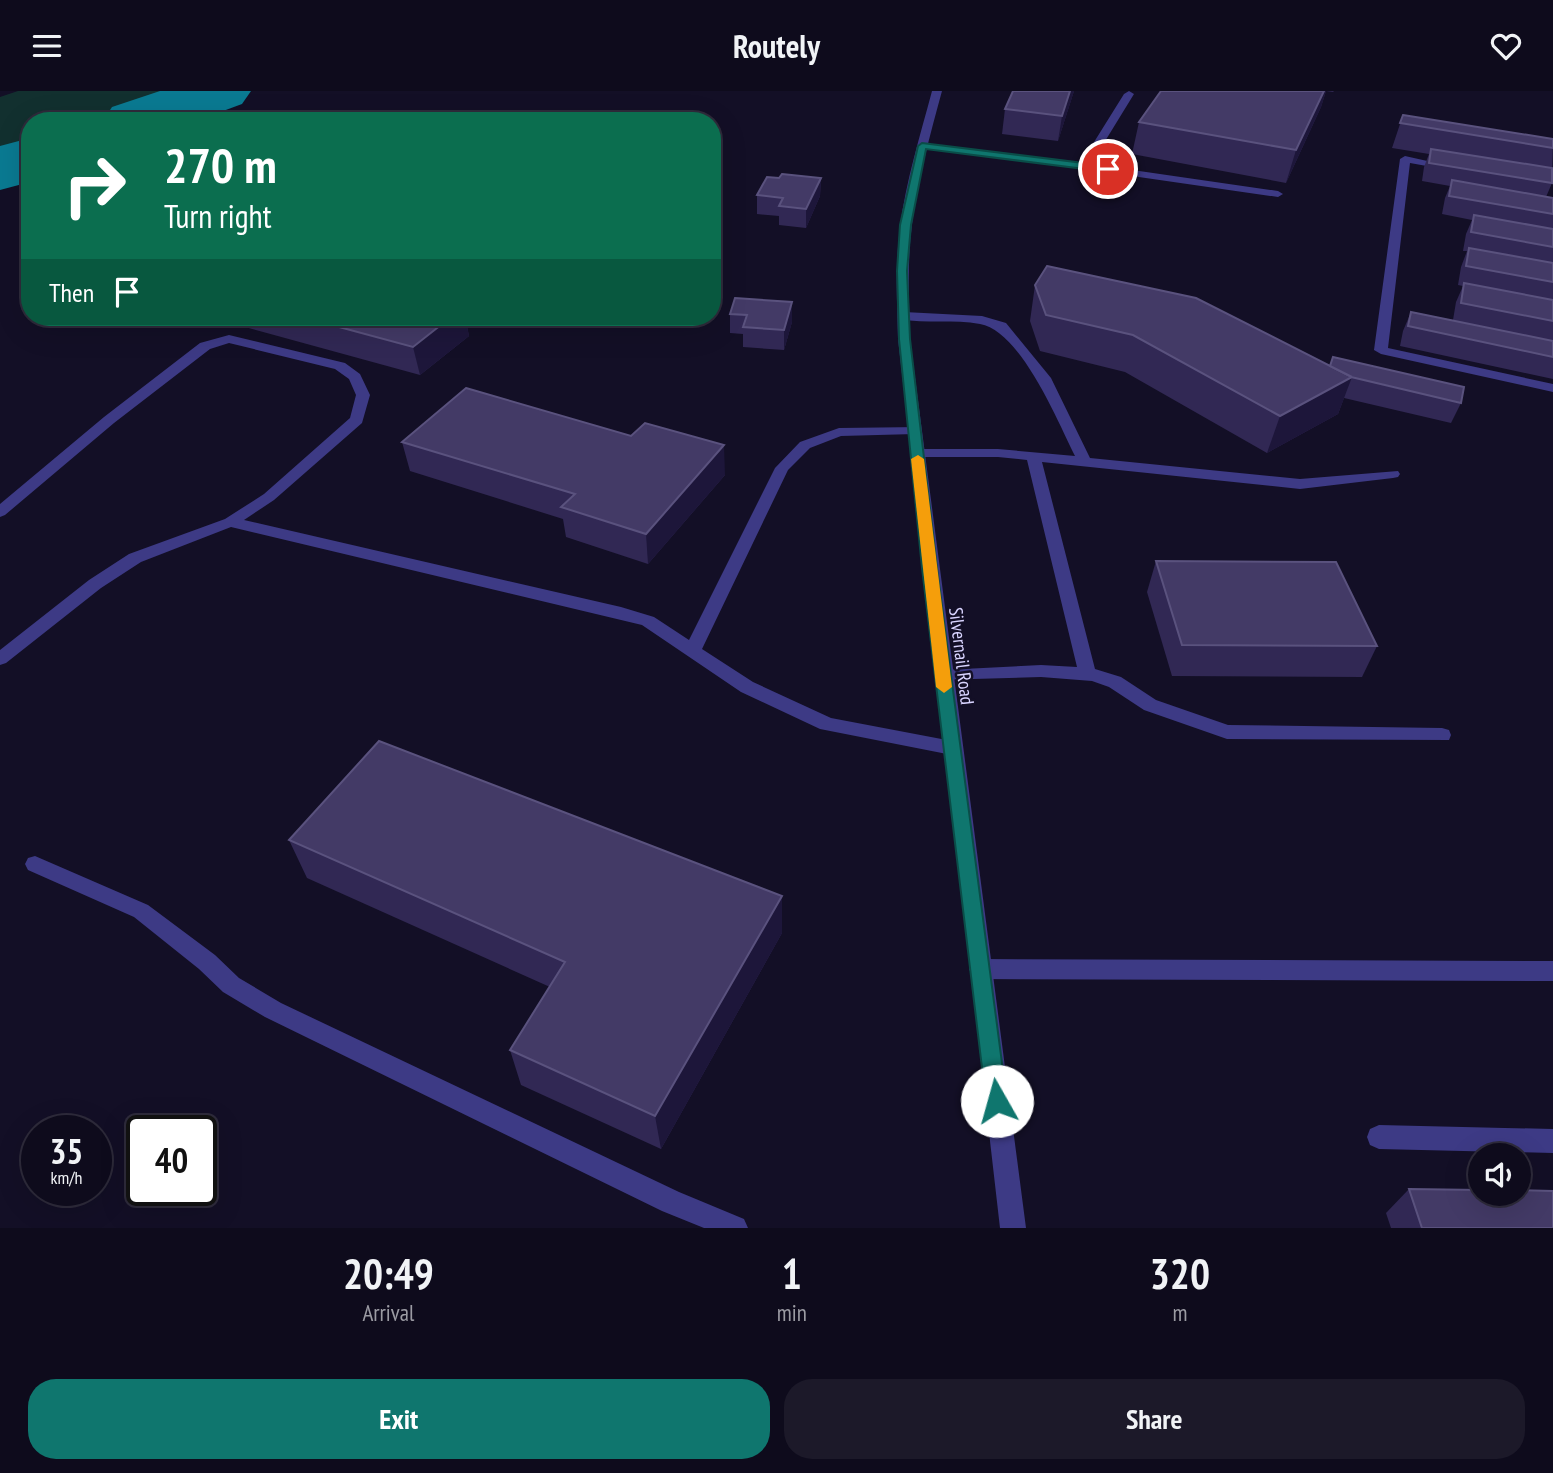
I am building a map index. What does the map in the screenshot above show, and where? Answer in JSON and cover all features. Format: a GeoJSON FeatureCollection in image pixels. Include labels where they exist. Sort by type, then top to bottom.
{"type":"FeatureCollection","features":[{"type":"Feature","properties":{"kind":"street","name":"Silvernail Road"},"geometry":{"type":"LineString","coordinates":[[937,91],[922,146],[906,225],[902,271],[904,316],[943,675],[1013,1228]]}},
{"type":"Feature","properties":{"kind":"street"},"geometry":{"type":"LineString","coordinates":[[1084,166],[1129,94]]}},
{"type":"Feature","properties":{"kind":"street"},"geometry":{"type":"LineString","coordinates":[[922,146],[1278,194]]}},
{"type":"Feature","properties":{"kind":"street"},"geometry":{"type":"LineString","coordinates":[[1459,168],[1405,159],[1381,350],[1553,389]]}},
{"type":"Feature","properties":{"kind":"street"},"geometry":{"type":"LineString","coordinates":[[904,316],[982,320],[1001,326],[1044,378],[1084,461]]}},
{"type":"Feature","properties":{"kind":"street"},"geometry":{"type":"LineString","coordinates":[[0,512],[109,420],[205,346],[229,339],[340,366],[355,377],[363,395],[357,420],[270,498],[230,522],[135,558],[95,584],[0,659]]}},
{"type":"Feature","properties":{"kind":"street"},"geometry":{"type":"LineString","coordinates":[[693,649],[782,468],[805,445],[839,432],[915,430]]}},
{"type":"Feature","properties":{"kind":"street"},"geometry":{"type":"LineString","coordinates":[[917,453],[998,453],[1300,484],[1393,474]]}},
{"type":"Feature","properties":{"kind":"street"},"geometry":{"type":"LineString","coordinates":[[1033,456],[1087,674]]}},
{"type":"Feature","properties":{"kind":"street"},"geometry":{"type":"LineString","coordinates":[[230,522],[649,621],[747,687],[827,724],[952,748]]}},
{"type":"Feature","properties":{"kind":"street"},"geometry":{"type":"LineString","coordinates":[[943,675],[1041,671],[1087,674],[1115,682],[1150,705],[1227,732],[1442,735]]}},
{"type":"Feature","properties":{"kind":"street"},"geometry":{"type":"LineString","coordinates":[[35,863],[141,911],[207,962],[231,985],[273,1010],[671,1202],[735,1228]]}},
{"type":"Feature","properties":{"kind":"street"},"geometry":{"type":"LineString","coordinates":[[980,968],[1553,971]]}},
{"type":"Feature","properties":{"kind":"street"},"geometry":{"type":"LineString","coordinates":[[1378,1137],[1553,1141]]}},
{"type":"Feature","properties":{"kind":"green space"},"geometry":{"type":"Polygon","coordinates":[[[18,91],[194,91],[134,112],[21,112],[21,151],[0,158],[0,97],[18,91]]]}},
{"type":"Feature","properties":{"kind":"building"},"geometry":{"type":"Polygon","coordinates":[[[1013,91],[1070,91],[1062,116],[1005,109],[1013,91]]]}},
{"type":"Feature","properties":{"kind":"building"},"geometry":{"type":"Polygon","coordinates":[[[1161,91],[1324,91],[1296,150],[1139,122],[1161,91]]]}},
{"type":"Feature","properties":{"kind":"building"},"geometry":{"type":"Polygon","coordinates":[[[1403,115],[1553,139],[1553,148],[1400,123],[1403,115]]]}},
{"type":"Feature","properties":{"kind":"building"},"geometry":{"type":"Polygon","coordinates":[[[1431,149],[1552,168],[1552,183],[1429,163],[1431,149]]]}},
{"type":"Feature","properties":{"kind":"building"},"geometry":{"type":"Polygon","coordinates":[[[782,174],[821,178],[806,209],[779,206],[783,198],[757,195],[767,177],[779,178],[782,174]]]}},
{"type":"Feature","properties":{"kind":"building"},"geometry":{"type":"Polygon","coordinates":[[[1452,180],[1553,198],[1553,214],[1449,196],[1452,180]]]}},
{"type":"Feature","properties":{"kind":"building"},"geometry":{"type":"Polygon","coordinates":[[[1474,215],[1553,229],[1553,247],[1471,232],[1474,215]]]}},
{"type":"Feature","properties":{"kind":"building"},"geometry":{"type":"Polygon","coordinates":[[[1469,248],[1553,263],[1553,282],[1466,266],[1469,248]]]}},
{"type":"Feature","properties":{"kind":"building"},"geometry":{"type":"Polygon","coordinates":[[[1047,266],[1196,298],[1352,377],[1280,416],[1133,335],[1046,315],[1035,285],[1047,266]]]}},
{"type":"Feature","properties":{"kind":"building"},"geometry":{"type":"Polygon","coordinates":[[[1464,283],[1553,300],[1553,321],[1461,303],[1464,283]]]}},
{"type":"Feature","properties":{"kind":"building"},"geometry":{"type":"Polygon","coordinates":[[[735,298],[792,302],[784,330],[743,327],[747,315],[730,314],[735,298]]]}},
{"type":"Feature","properties":{"kind":"building"},"geometry":{"type":"Polygon","coordinates":[[[1411,312],[1553,341],[1553,357],[1408,326],[1411,312]]]}},
{"type":"Feature","properties":{"kind":"building"},"geometry":{"type":"Polygon","coordinates":[[[335,326],[440,326],[413,347],[335,326]]]}},
{"type":"Feature","properties":{"kind":"building"},"geometry":{"type":"Polygon","coordinates":[[[1333,357],[1464,387],[1461,403],[1351,377],[1330,366],[1333,357]]]}},
{"type":"Feature","properties":{"kind":"building"},"geometry":{"type":"Polygon","coordinates":[[[466,388],[631,436],[645,423],[724,445],[646,534],[561,507],[575,494],[402,442],[466,388]]]}},
{"type":"Feature","properties":{"kind":"building"},"geometry":{"type":"Polygon","coordinates":[[[1156,561],[1336,562],[1377,646],[1182,645],[1156,561]]]}},
{"type":"Feature","properties":{"kind":"building"},"geometry":{"type":"Polygon","coordinates":[[[379,741],[782,896],[655,1116],[510,1050],[565,962],[289,840],[379,741]]]}},
{"type":"Feature","properties":{"kind":"building"},"geometry":{"type":"Polygon","coordinates":[[[1409,1189],[1468,1190],[1468,1206],[1531,1206],[1531,1190],[1553,1191],[1553,1228],[1422,1228],[1409,1189]]]}},
{"type":"Feature","properties":{"kind":"taxiway"},"geometry":{"type":"LineString","coordinates":[[160,112],[220,91]]}},
{"type":"Feature","properties":{"kind":"taxiway"},"geometry":{"type":"LineString","coordinates":[[0,169],[21,161]]}},
{"type":"Feature","properties":{"kind":"slow traffic"},"geometry":{"type":"LineString","coordinates":[[918,459],[944,687]]}},
{"type":"Feature","properties":{"kind":"route"},"geometry":{"type":"LineString","coordinates":[[997,1101],[904,339],[902,271],[906,225],[922,146],[1108,169]]}}]}
